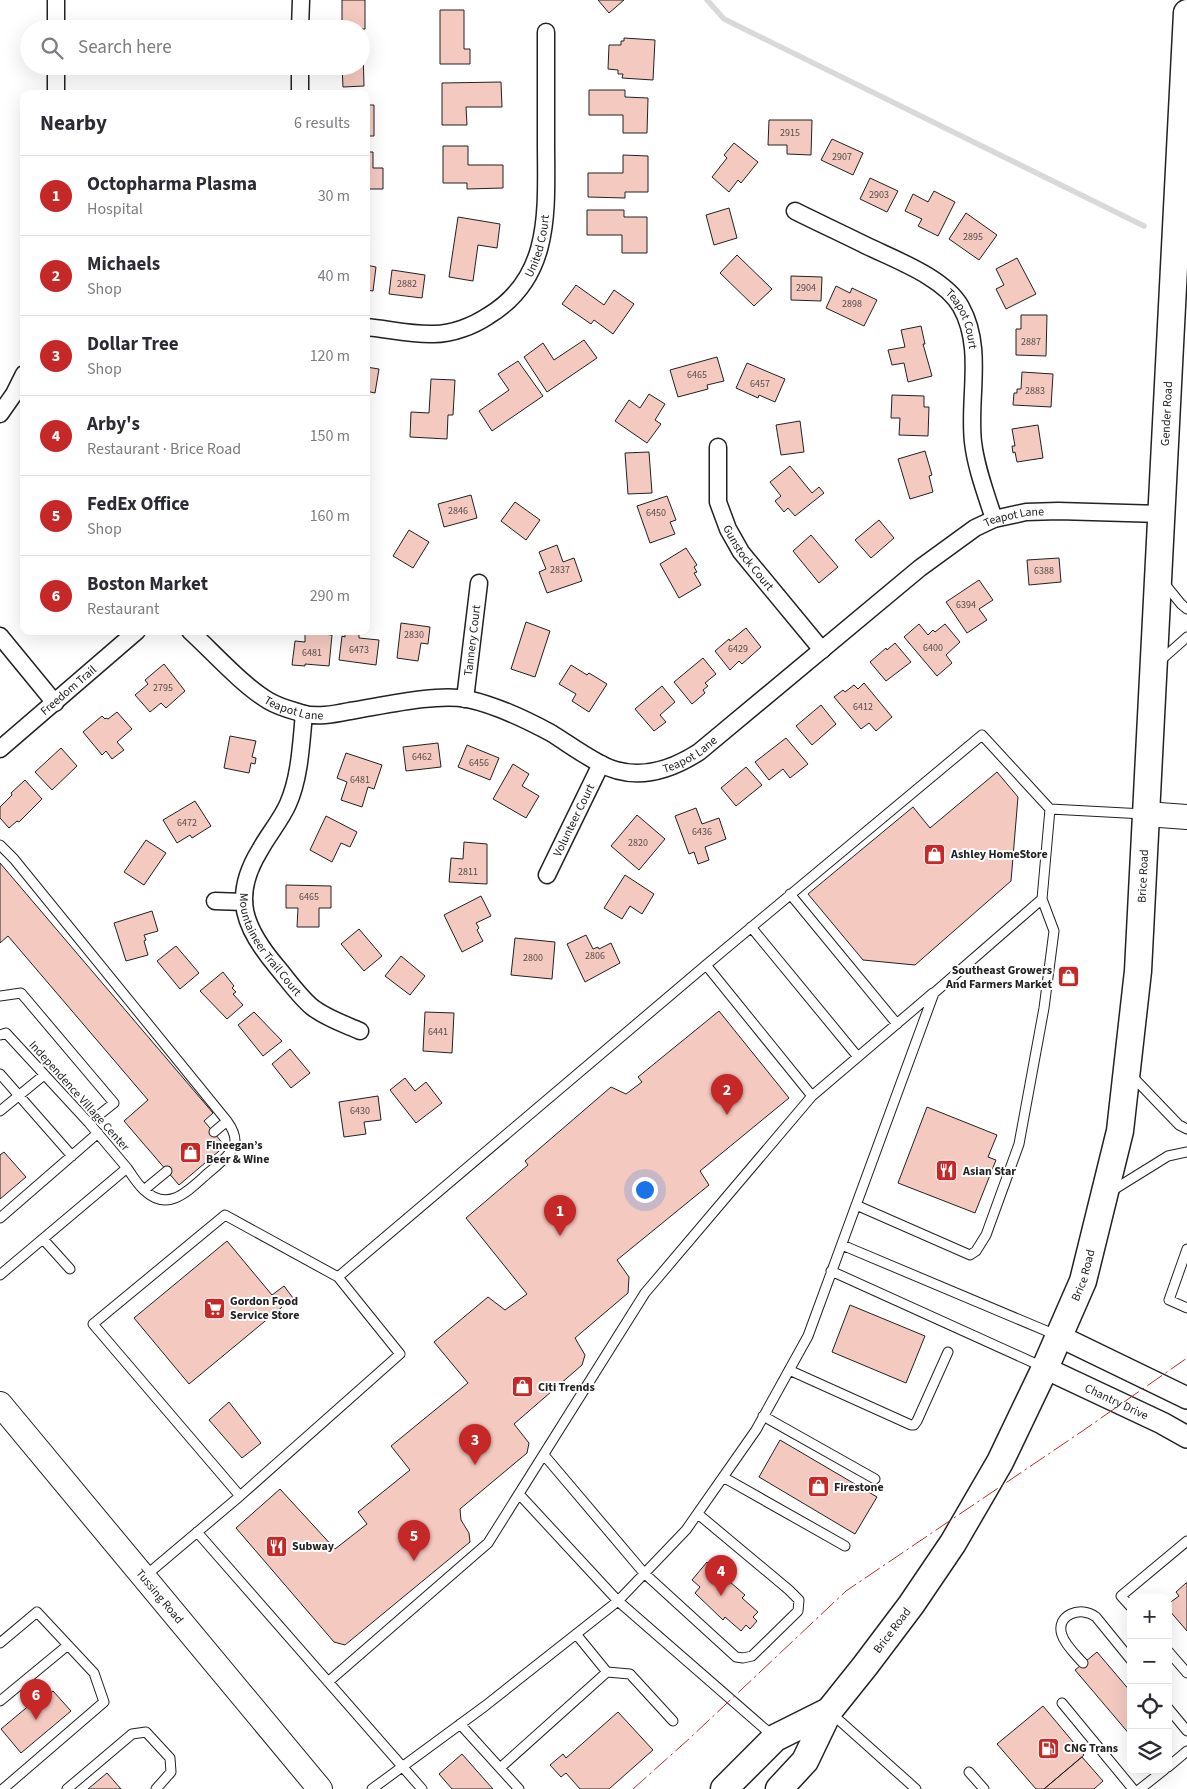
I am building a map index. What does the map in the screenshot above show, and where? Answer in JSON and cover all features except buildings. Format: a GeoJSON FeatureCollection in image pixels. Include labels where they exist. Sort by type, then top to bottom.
{"type":"FeatureCollection","features":[{"type":"Feature","properties":{"kind":"main road","name":"Gender Road"},"geometry":{"type":"LineString","coordinates":[[1146,814],[1174,277],[1181,220],[1187,13]]}},
{"type":"Feature","properties":{"kind":"main road"},"geometry":{"type":"LineString","coordinates":[[1146,814],[1187,817]]}},
{"type":"Feature","properties":{"kind":"main road","name":"Brice Road"},"geometry":{"type":"LineString","coordinates":[[779,1789],[805,1761],[829,1711],[905,1613],[953,1543],[1000,1462],[1045,1368],[1082,1281],[1120,1131],[1138,971],[1146,814]]}},
{"type":"Feature","properties":{"kind":"main road","name":"Tussing Road"},"geometry":{"type":"LineString","coordinates":[[0,1404],[320,1789]]}},
{"type":"Feature","properties":{"kind":"main road","name":"Brice Road"},"geometry":{"type":"LineString","coordinates":[[724,1789],[775,1738],[829,1711]]}},
{"type":"Feature","properties":{"kind":"street"},"geometry":{"type":"LineString","coordinates":[[56,0],[56,20]]}},
{"type":"Feature","properties":{"kind":"street"},"geometry":{"type":"LineString","coordinates":[[300,20],[301,0]]}},
{"type":"Feature","properties":{"kind":"street","name":"United Court"},"geometry":{"type":"LineString","coordinates":[[370,327],[417,333],[435,334],[451,332],[482,320],[496,312],[520,289],[530,275],[541,245],[546,211],[546,32]]}},
{"type":"Feature","properties":{"kind":"street"},"geometry":{"type":"LineString","coordinates":[[56,75],[56,90]]}},
{"type":"Feature","properties":{"kind":"street"},"geometry":{"type":"LineString","coordinates":[[300,75],[300,90]]}},
{"type":"Feature","properties":{"kind":"street","name":"Teapot Court"},"geometry":{"type":"LineString","coordinates":[[795,211],[922,272],[946,289],[961,306],[970,332],[974,356],[971,417],[973,443],[977,468],[994,519]]}},
{"type":"Feature","properties":{"kind":"street"},"geometry":{"type":"LineString","coordinates":[[0,414],[20,382]]}},
{"type":"Feature","properties":{"kind":"street","name":"Gunstock Court"},"geometry":{"type":"LineString","coordinates":[[718,447],[718,502],[728,528],[741,552],[822,650]]}},
{"type":"Feature","properties":{"kind":"street","name":"Teapot Lane"},"geometry":{"type":"LineString","coordinates":[[194,635],[253,690],[270,702],[304,714],[339,713],[445,698],[466,699],[491,706],[520,718],[551,734],[600,764],[618,771],[635,773],[665,770],[682,763],[698,752],[920,568],[975,528],[994,519],[1026,512],[1161,514]]}},
{"type":"Feature","properties":{"kind":"street","name":"Tannery Court"},"geometry":{"type":"LineString","coordinates":[[466,699],[479,583]]}},
{"type":"Feature","properties":{"kind":"street","name":"Freedom Trail"},"geometry":{"type":"LineString","coordinates":[[0,749],[132,635]]}},
{"type":"Feature","properties":{"kind":"street"},"geometry":{"type":"LineString","coordinates":[[0,636],[55,702]]}},
{"type":"Feature","properties":{"kind":"street","name":"Mountaineer Trail Court"},"geometry":{"type":"LineString","coordinates":[[304,714],[296,775],[288,804],[250,868],[244,902],[247,920],[263,951],[312,1007],[326,1017],[360,1031]]}},
{"type":"Feature","properties":{"kind":"street","name":"Volunteer Court"},"geometry":{"type":"LineString","coordinates":[[547,875],[600,764]]}},
{"type":"Feature","properties":{"kind":"street"},"geometry":{"type":"LineString","coordinates":[[215,900],[244,902]]}},
{"type":"Feature","properties":{"kind":"street"},"geometry":{"type":"LineString","coordinates":[[1058,1336],[1187,1398]]}},
{"type":"Feature","properties":{"kind":"street","name":"Chantry Drive"},"geometry":{"type":"LineString","coordinates":[[1045,1368],[1162,1423],[1187,1437]]}},
{"type":"Feature","properties":{"kind":"lane"},"geometry":{"type":"LineString","coordinates":[[1158,574],[1187,609]]}},
{"type":"Feature","properties":{"kind":"lane"},"geometry":{"type":"LineString","coordinates":[[1154,666],[1187,636]]}},
{"type":"Feature","properties":{"kind":"lane"},"geometry":{"type":"LineString","coordinates":[[338,1277],[790,894],[982,735],[1050,809],[1146,814]]}},
{"type":"Feature","properties":{"kind":"lane"},"geometry":{"type":"LineString","coordinates":[[856,1205],[970,1255],[976,1251],[986,1235],[1019,1144],[1044,1008],[1054,931],[1042,899],[1050,809]]}},
{"type":"Feature","properties":{"kind":"lane"},"geometry":{"type":"LineString","coordinates":[[0,846],[14,859],[227,1121],[235,1136],[234,1146],[227,1155],[188,1192],[175,1200],[153,1196],[144,1190],[127,1168]]}},
{"type":"Feature","properties":{"kind":"lane"},"geometry":{"type":"LineString","coordinates":[[790,894],[897,1024]]}},
{"type":"Feature","properties":{"kind":"lane"},"geometry":{"type":"LineString","coordinates":[[328,1682],[488,1543],[645,1293],[812,1096],[1042,899]]}},
{"type":"Feature","properties":{"kind":"lane"},"geometry":{"type":"LineString","coordinates":[[751,927],[858,1057]]}},
{"type":"Feature","properties":{"kind":"lane"},"geometry":{"type":"LineString","coordinates":[[706,965],[812,1096]]}},
{"type":"Feature","properties":{"kind":"lane"},"geometry":{"type":"LineString","coordinates":[[0,996],[21,993],[114,1103],[89,1123]]}},
{"type":"Feature","properties":{"kind":"lane"},"geometry":{"type":"LineString","coordinates":[[372,1789],[460,1724],[618,1601],[686,1530],[698,1514],[763,1416],[808,1336],[934,993]]}},
{"type":"Feature","properties":{"kind":"lane","name":"Independence Village Center"},"geometry":{"type":"LineString","coordinates":[[0,1035],[6,1033],[98,1133],[127,1168],[0,1275]]}},
{"type":"Feature","properties":{"kind":"lane"},"geometry":{"type":"LineString","coordinates":[[1128,1072],[1179,1125],[1187,1129]]}},
{"type":"Feature","properties":{"kind":"lane"},"geometry":{"type":"LineString","coordinates":[[0,1074],[72,1156]]}},
{"type":"Feature","properties":{"kind":"lane"},"geometry":{"type":"LineString","coordinates":[[0,1111],[44,1076]]}},
{"type":"Feature","properties":{"kind":"lane"},"geometry":{"type":"LineString","coordinates":[[214,1132],[227,1121]]}},
{"type":"Feature","properties":{"kind":"lane"},"geometry":{"type":"LineString","coordinates":[[0,1218],[98,1133]]}},
{"type":"Feature","properties":{"kind":"lane"},"geometry":{"type":"LineString","coordinates":[[1105,1195],[1168,1156],[1187,1152]]}},
{"type":"Feature","properties":{"kind":"lane"},"geometry":{"type":"LineString","coordinates":[[144,1190],[167,1171]]}},
{"type":"Feature","properties":{"kind":"lane"},"geometry":{"type":"LineString","coordinates":[[144,1578],[240,1496],[400,1354],[338,1277],[224,1215],[93,1324],[240,1496]]}},
{"type":"Feature","properties":{"kind":"lane"},"geometry":{"type":"LineString","coordinates":[[43,1239],[70,1269]]}},
{"type":"Feature","properties":{"kind":"lane"},"geometry":{"type":"LineString","coordinates":[[842,1244],[1058,1336]]}},
{"type":"Feature","properties":{"kind":"lane"},"geometry":{"type":"LineString","coordinates":[[1187,1249],[1169,1300],[1187,1308]]}},
{"type":"Feature","properties":{"kind":"lane"},"geometry":{"type":"LineString","coordinates":[[831,1271],[1045,1368]]}},
{"type":"Feature","properties":{"kind":"lane"},"geometry":{"type":"LineString","coordinates":[[789,1370],[898,1420],[914,1425],[948,1352]]}},
{"type":"Feature","properties":{"kind":"lane"},"geometry":{"type":"LineString","coordinates":[[763,1416],[875,1479]]}},
{"type":"Feature","properties":{"kind":"lane"},"geometry":{"type":"LineString","coordinates":[[544,1455],[644,1574],[736,1657],[752,1656],[798,1612],[798,1600],[789,1590],[698,1514]]}},
{"type":"Feature","properties":{"kind":"lane"},"geometry":{"type":"LineString","coordinates":[[723,1477],[845,1546]]}},
{"type":"Feature","properties":{"kind":"lane"},"geometry":{"type":"LineString","coordinates":[[518,1494],[618,1601],[775,1738]]}},
{"type":"Feature","properties":{"kind":"lane"},"geometry":{"type":"LineString","coordinates":[[197,1532],[422,1789]]}},
{"type":"Feature","properties":{"kind":"lane"},"geometry":{"type":"LineString","coordinates":[[1127,1603],[1121,1596],[1187,1541]]}},
{"type":"Feature","properties":{"kind":"lane"},"geometry":{"type":"LineString","coordinates":[[1083,1663],[1062,1634],[1061,1626],[1064,1620],[1076,1611],[1090,1612],[1096,1617],[1127,1655]]}},
{"type":"Feature","properties":{"kind":"lane"},"geometry":{"type":"LineString","coordinates":[[0,1643],[37,1612],[94,1673],[104,1702],[3,1789]]}},
{"type":"Feature","properties":{"kind":"lane"},"geometry":{"type":"LineString","coordinates":[[576,1634],[607,1672],[630,1674],[673,1721]]}},
{"type":"Feature","properties":{"kind":"lane"},"geometry":{"type":"LineString","coordinates":[[0,1701],[68,1645]]}},
{"type":"Feature","properties":{"kind":"lane"},"geometry":{"type":"LineString","coordinates":[[1172,1656],[1187,1673]]}},
{"type":"Feature","properties":{"kind":"lane"},"geometry":{"type":"LineString","coordinates":[[500,1768],[607,1672]]}},
{"type":"Feature","properties":{"kind":"lane"},"geometry":{"type":"LineString","coordinates":[[1062,1703],[1133,1789]]}},
{"type":"Feature","properties":{"kind":"lane"},"geometry":{"type":"LineString","coordinates":[[829,1711],[916,1789]]}},
{"type":"Feature","properties":{"kind":"lane"},"geometry":{"type":"LineString","coordinates":[[1172,1713],[1187,1731]]}},
{"type":"Feature","properties":{"kind":"lane"},"geometry":{"type":"LineString","coordinates":[[460,1724],[519,1789]]}},
{"type":"Feature","properties":{"kind":"lane"},"geometry":{"type":"LineString","coordinates":[[67,1789],[132,1734],[146,1732],[170,1758],[171,1772],[160,1788]]}},
{"type":"Feature","properties":{"kind":"lane"},"geometry":{"type":"LineString","coordinates":[[1172,1764],[1185,1757]]}},
{"type":"Feature","properties":{"kind":"lane"},"geometry":{"type":"LineString","coordinates":[[969,1772],[984,1789]]}},
{"type":"Feature","properties":{"kind":"lane"},"geometry":{"type":"LineString","coordinates":[[1140,1789],[1159,1774]]}},
{"type":"Feature","properties":{"kind":"waterway"},"geometry":{"type":"LineString","coordinates":[[707,0],[724,19],[1144,226]]}},
{"type":"Feature","properties":{"kind":"power"},"geometry":{"type":"LineString","coordinates":[[633,1789],[846,1591],[1187,1358]]}},
{"type":"Feature","properties":{"kind":"place","name":"Ashley HomeStore"},"geometry":{"type":"Point","coordinates":[935,854]}},
{"type":"Feature","properties":{"kind":"place","name":"Southeast Growers And Farmers Market"},"geometry":{"type":"Point","coordinates":[1068,977]}},
{"type":"Feature","properties":{"kind":"place","name":"Michaels"},"geometry":{"type":"Point","coordinates":[727,1115]}},
{"type":"Feature","properties":{"kind":"place","name":"Fineegan’s Beer & Wine"},"geometry":{"type":"Point","coordinates":[190,1152]}},
{"type":"Feature","properties":{"kind":"place","name":"Asian Star"},"geometry":{"type":"Point","coordinates":[947,1171]}},
{"type":"Feature","properties":{"kind":"place","name":"Octopharma Plasma"},"geometry":{"type":"Point","coordinates":[560,1236]}},
{"type":"Feature","properties":{"kind":"place","name":"Gordon Food Service Store"},"geometry":{"type":"Point","coordinates":[214,1308]}},
{"type":"Feature","properties":{"kind":"place","name":"Citi Trends"},"geometry":{"type":"Point","coordinates":[522,1387]}},
{"type":"Feature","properties":{"kind":"place","name":"Dollar Tree"},"geometry":{"type":"Point","coordinates":[475,1465]}},
{"type":"Feature","properties":{"kind":"place","name":"Firestone"},"geometry":{"type":"Point","coordinates":[818,1487]}},
{"type":"Feature","properties":{"kind":"place","name":"Subway"},"geometry":{"type":"Point","coordinates":[276,1546]}},
{"type":"Feature","properties":{"kind":"place","name":"FedEx Office"},"geometry":{"type":"Point","coordinates":[414,1561]}},
{"type":"Feature","properties":{"kind":"place","name":"Arby's"},"geometry":{"type":"Point","coordinates":[721,1596]}},
{"type":"Feature","properties":{"kind":"place","name":"Boston Market"},"geometry":{"type":"Point","coordinates":[36,1720]}},
{"type":"Feature","properties":{"kind":"place","name":"CNG Trans"},"geometry":{"type":"Point","coordinates":[1048,1748]}}]}
